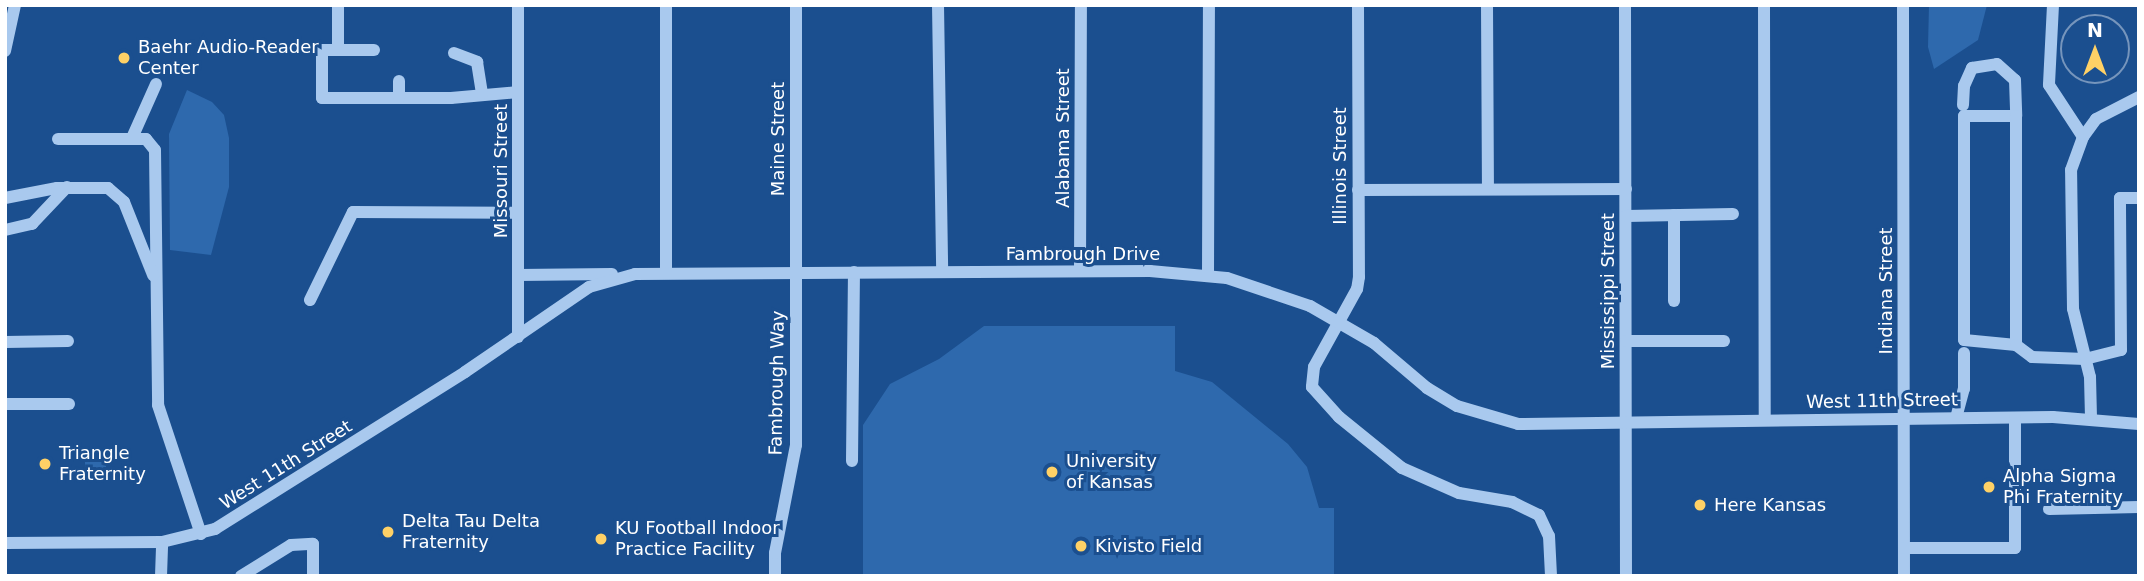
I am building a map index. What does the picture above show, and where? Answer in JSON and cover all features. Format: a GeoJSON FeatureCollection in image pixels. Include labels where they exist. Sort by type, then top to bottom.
{"type":"FeatureCollection","features":[{"type":"Feature","properties":{"kind":"street"},"geometry":{"type":"LineString","coordinates":[[5,51],[15,5]]}},
{"type":"Feature","properties":{"kind":"street"},"geometry":{"type":"LineString","coordinates":[[338,5],[338,50]]}},
{"type":"Feature","properties":{"kind":"street","name":"Missouri Street"},"geometry":{"type":"LineString","coordinates":[[518,5],[518,337]]}},
{"type":"Feature","properties":{"kind":"street"},"geometry":{"type":"LineString","coordinates":[[666,5],[666,273]]}},
{"type":"Feature","properties":{"kind":"street","name":"Maine Street"},"geometry":{"type":"LineString","coordinates":[[796,5],[796,273]]}},
{"type":"Feature","properties":{"kind":"street"},"geometry":{"type":"LineString","coordinates":[[938,5],[942,271]]}},
{"type":"Feature","properties":{"kind":"street","name":"Alabama Street"},"geometry":{"type":"LineString","coordinates":[[1080,271],[1081,5]]}},
{"type":"Feature","properties":{"kind":"street"},"geometry":{"type":"LineString","coordinates":[[1208,275],[1209,5]]}},
{"type":"Feature","properties":{"kind":"street","name":"Illinois Street"},"geometry":{"type":"LineString","coordinates":[[1358,5],[1359,277],[1314,366],[1311,381],[1315,394],[1350,427],[1419,477],[1458,493],[1528,507],[1539,515],[1549,536],[1551,576]]}},
{"type":"Feature","properties":{"kind":"street"},"geometry":{"type":"LineString","coordinates":[[1487,5],[1488,189]]}},
{"type":"Feature","properties":{"kind":"street","name":"Mississippi Street"},"geometry":{"type":"LineString","coordinates":[[1625,5],[1626,576]]}},
{"type":"Feature","properties":{"kind":"street"},"geometry":{"type":"LineString","coordinates":[[1764,5],[1765,420]]}},
{"type":"Feature","properties":{"kind":"street","name":"Indiana Street"},"geometry":{"type":"LineString","coordinates":[[1903,5],[1904,576]]}},
{"type":"Feature","properties":{"kind":"street"},"geometry":{"type":"LineString","coordinates":[[2053,5],[2049,85],[2083,137]]}},
{"type":"Feature","properties":{"kind":"street"},"geometry":{"type":"LineString","coordinates":[[374,50],[323,50],[323,98],[399,98],[518,92]]}},
{"type":"Feature","properties":{"kind":"street"},"geometry":{"type":"LineString","coordinates":[[454,53],[477,62],[482,94]]}},
{"type":"Feature","properties":{"kind":"street"},"geometry":{"type":"LineString","coordinates":[[1963,105],[1964,86],[1972,68],[1997,64],[2015,80],[2016,345]]}},
{"type":"Feature","properties":{"kind":"street"},"geometry":{"type":"LineString","coordinates":[[399,81],[399,98]]}},
{"type":"Feature","properties":{"kind":"street"},"geometry":{"type":"LineString","coordinates":[[132,138],[156,84]]}},
{"type":"Feature","properties":{"kind":"street"},"geometry":{"type":"LineString","coordinates":[[2091,418],[2085,359],[2073,309],[2069,190],[2083,137],[2096,119],[2139,97]]}},
{"type":"Feature","properties":{"kind":"street"},"geometry":{"type":"LineString","coordinates":[[2016,116],[1964,116],[1964,340],[2016,345],[2032,357],[2085,359],[2121,350],[2120,198],[2139,198]]}},
{"type":"Feature","properties":{"kind":"street"},"geometry":{"type":"LineString","coordinates":[[58,139],[132,138],[151,141],[155,150],[158,405],[201,534]]}},
{"type":"Feature","properties":{"kind":"street"},"geometry":{"type":"LineString","coordinates":[[5,198],[67,187],[96,185],[117,194],[132,215],[155,278]]}},
{"type":"Feature","properties":{"kind":"street"},"geometry":{"type":"LineString","coordinates":[[5,230],[32,224],[67,187]]}},
{"type":"Feature","properties":{"kind":"street"},"geometry":{"type":"LineString","coordinates":[[1358,190],[1626,189]]}},
{"type":"Feature","properties":{"kind":"street"},"geometry":{"type":"LineString","coordinates":[[310,300],[353,212],[518,213]]}},
{"type":"Feature","properties":{"kind":"street"},"geometry":{"type":"LineString","coordinates":[[1626,216],[1733,214]]}},
{"type":"Feature","properties":{"kind":"street"},"geometry":{"type":"LineString","coordinates":[[1674,215],[1674,301]]}},
{"type":"Feature","properties":{"kind":"street","name":"Fambrough Drive"},"geometry":{"type":"LineString","coordinates":[[518,337],[589,287],[635,274],[1080,271],[1208,275],[1277,292],[1338,321],[1374,343],[1427,388],[1479,415],[1518,424],[1626,422]]}},
{"type":"Feature","properties":{"kind":"street"},"geometry":{"type":"LineString","coordinates":[[852,461],[854,272]]}},
{"type":"Feature","properties":{"kind":"street","name":"Fambrough Way"},"geometry":{"type":"LineString","coordinates":[[775,576],[775,553],[796,445],[796,273]]}},
{"type":"Feature","properties":{"kind":"street"},"geometry":{"type":"LineString","coordinates":[[518,275],[635,274]]}},
{"type":"Feature","properties":{"kind":"street","name":"West 11th Street"},"geometry":{"type":"LineString","coordinates":[[5,543],[162,542],[201,534],[244,514],[518,337]]}},
{"type":"Feature","properties":{"kind":"street"},"geometry":{"type":"LineString","coordinates":[[5,342],[68,341]]}},
{"type":"Feature","properties":{"kind":"street"},"geometry":{"type":"LineString","coordinates":[[1626,341],[1724,341]]}},
{"type":"Feature","properties":{"kind":"street"},"geometry":{"type":"LineString","coordinates":[[1956,418],[1964,389],[1964,353]]}},
{"type":"Feature","properties":{"kind":"street"},"geometry":{"type":"LineString","coordinates":[[5,404],[69,404]]}},
{"type":"Feature","properties":{"kind":"street"},"geometry":{"type":"LineString","coordinates":[[1904,548],[2015,548],[2015,418]]}},
{"type":"Feature","properties":{"kind":"street","name":"West 11th Street"},"geometry":{"type":"LineString","coordinates":[[1626,422],[2091,418],[2139,424]]}},
{"type":"Feature","properties":{"kind":"street"},"geometry":{"type":"LineString","coordinates":[[2049,509],[2139,507]]}},
{"type":"Feature","properties":{"kind":"street"},"geometry":{"type":"LineString","coordinates":[[161,576],[162,542]]}},
{"type":"Feature","properties":{"kind":"street"},"geometry":{"type":"LineString","coordinates":[[240,576],[291,545],[313,544],[313,576]]}},
{"type":"Feature","properties":{"kind":"shaded area"},"geometry":{"type":"Polygon","coordinates":[[[1929,5],[1987,5],[1978,40],[1934,69],[1928,47],[1929,5]]]}},
{"type":"Feature","properties":{"kind":"shaded area"},"geometry":{"type":"Polygon","coordinates":[[[187,90],[212,102],[224,115],[229,138],[229,187],[211,255],[170,250],[169,134],[187,90]]]}},
{"type":"Feature","properties":{"kind":"shaded area"},"geometry":{"type":"Polygon","coordinates":[[[984,326],[1175,326],[1175,371],[1212,382],[1288,444],[1307,467],[1319,508],[1334,508],[1334,576],[863,576],[863,425],[890,384],[939,359],[984,326]]]}},
{"type":"Feature","properties":{"kind":"shaded area"},"geometry":{"type":"Polygon","coordinates":[[[85,449],[106,449],[106,479],[85,479],[85,449]]]}},
{"type":"Feature","properties":{"kind":"place","name":"Baehr Audio-Reader Center"},"geometry":{"type":"Point","coordinates":[124,58]}},
{"type":"Feature","properties":{"kind":"place","name":"Triangle Fraternity"},"geometry":{"type":"Point","coordinates":[45,464]}},
{"type":"Feature","properties":{"kind":"place","name":"University of Kansas"},"geometry":{"type":"Point","coordinates":[1052,472]}},
{"type":"Feature","properties":{"kind":"place","name":"Alpha Sigma Phi Fraternity"},"geometry":{"type":"Point","coordinates":[1989,487]}},
{"type":"Feature","properties":{"kind":"place","name":"Here Kansas"},"geometry":{"type":"Point","coordinates":[1700,505]}},
{"type":"Feature","properties":{"kind":"place","name":"Delta Tau Delta Fraternity"},"geometry":{"type":"Point","coordinates":[388,532]}},
{"type":"Feature","properties":{"kind":"place","name":"KU Football Indoor Practice Facility"},"geometry":{"type":"Point","coordinates":[601,539]}},
{"type":"Feature","properties":{"kind":"place","name":"Kivisto Field"},"geometry":{"type":"Point","coordinates":[1081,546]}}]}
